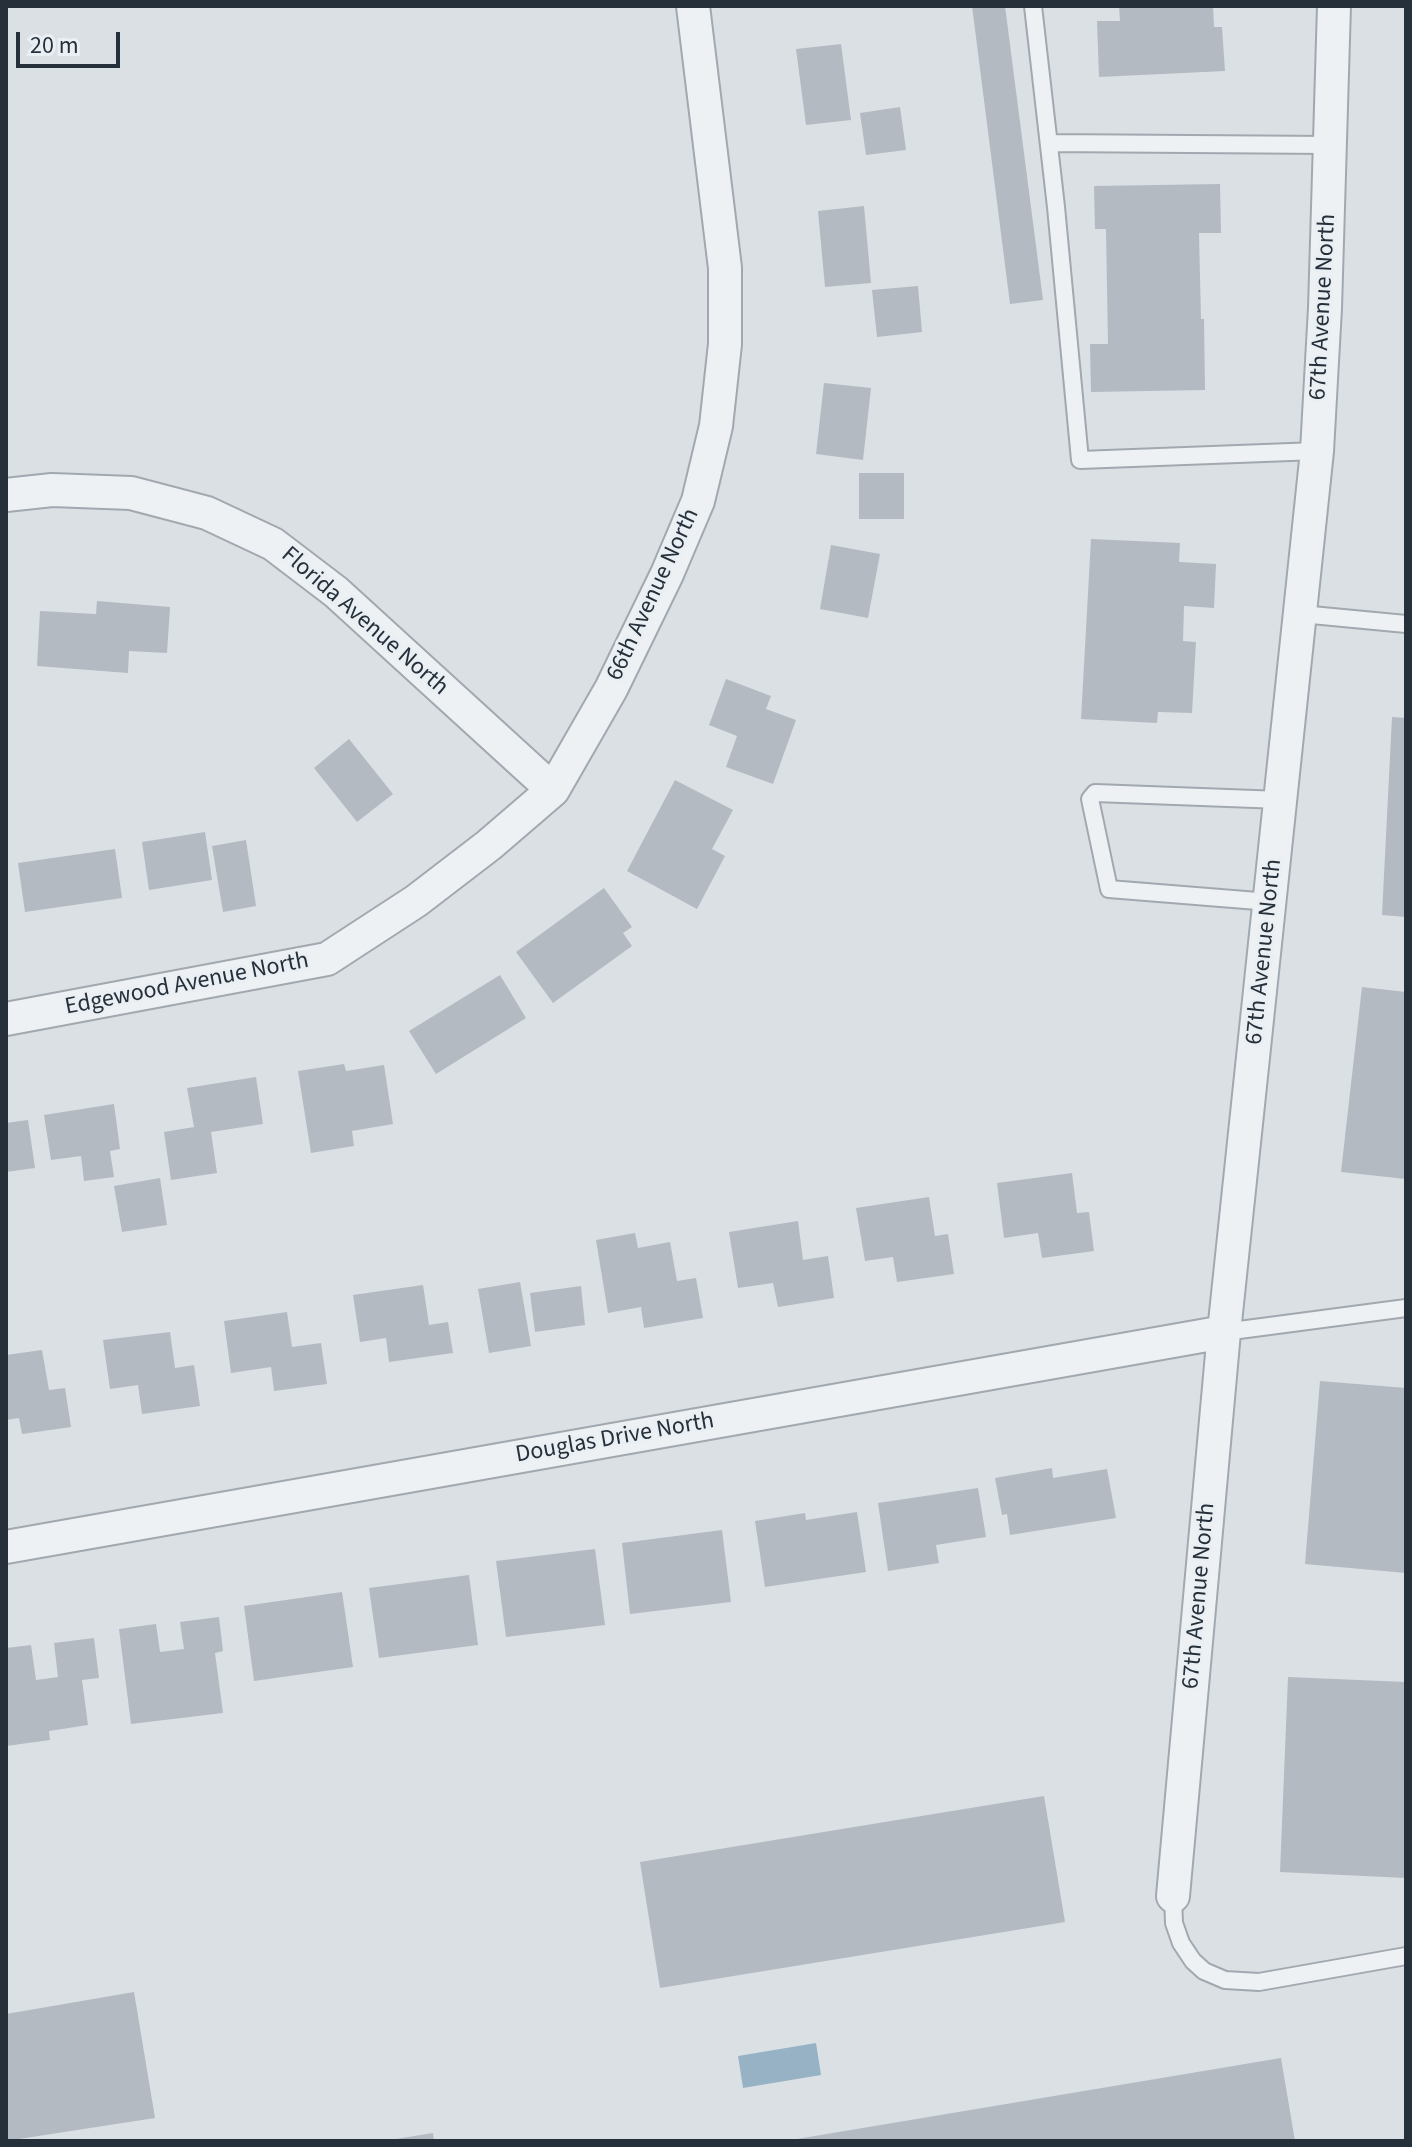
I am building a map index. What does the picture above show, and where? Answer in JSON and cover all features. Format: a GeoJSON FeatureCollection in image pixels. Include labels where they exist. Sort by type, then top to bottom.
{"type":"FeatureCollection","features":[{"type":"Feature","properties":{"kind":"street","name":"66th Avenue North"},"geometry":{"type":"LineString","coordinates":[[553,790],[611,689],[667,574],[698,501],[716,426],[725,344],[725,268],[693,6]]}},
{"type":"Feature","properties":{"kind":"street","name":"67th Avenue North"},"geometry":{"type":"LineString","coordinates":[[1173,1896],[1224,1332],[1317,451],[1325,308],[1334,6]]}},
{"type":"Feature","properties":{"kind":"street","name":"Florida Avenue North"},"geometry":{"type":"LineString","coordinates":[[6,495],[52,490],[131,493],[207,513],[273,544],[336,592],[553,790]]}},
{"type":"Feature","properties":{"kind":"street","name":"Edgewood Avenue North"},"geometry":{"type":"LineString","coordinates":[[6,1019],[327,959],[416,901],[489,845],[553,790]]}},
{"type":"Feature","properties":{"kind":"street","name":"Douglas Drive North"},"geometry":{"type":"LineString","coordinates":[[6,1547],[1224,1332]]}},
{"type":"Feature","properties":{"kind":"lane"},"geometry":{"type":"LineString","coordinates":[[1033,6],[1080,460],[1317,451]]}},
{"type":"Feature","properties":{"kind":"lane"},"geometry":{"type":"LineString","coordinates":[[1049,143],[1330,145]]}},
{"type":"Feature","properties":{"kind":"lane"},"geometry":{"type":"LineString","coordinates":[[1301,614],[1406,624]]}},
{"type":"Feature","properties":{"kind":"lane"},"geometry":{"type":"LineString","coordinates":[[1270,902],[1109,889],[1090,799],[1095,793],[1281,800]]}},
{"type":"Feature","properties":{"kind":"lane"},"geometry":{"type":"LineString","coordinates":[[1224,1332],[1406,1308]]}},
{"type":"Feature","properties":{"kind":"lane"},"geometry":{"type":"LineString","coordinates":[[1173,1896],[1174,1923],[1181,1943],[1204,1971],[1225,1980],[1259,1982],[1406,1956]]}},
{"type":"Feature","properties":{"kind":"water"},"geometry":{"type":"Polygon","coordinates":[[[816,2043],[821,2075],[743,2088],[738,2056],[816,2043]]]}},
{"type":"Feature","properties":{"kind":"building"},"geometry":{"type":"Polygon","coordinates":[[[972,6],[1005,6],[1043,300],[1010,304],[972,6]]]}},
{"type":"Feature","properties":{"kind":"building"},"geometry":{"type":"Polygon","coordinates":[[[1119,6],[1213,6],[1214,27],[1222,27],[1225,71],[1099,77],[1097,21],[1120,21],[1119,6]]]}},
{"type":"Feature","properties":{"kind":"building"},"geometry":{"type":"Polygon","coordinates":[[[841,44],[851,120],[806,125],[796,49],[841,44]]]}},
{"type":"Feature","properties":{"kind":"building"},"geometry":{"type":"Polygon","coordinates":[[[900,107],[906,150],[866,155],[860,113],[900,107]]]}},
{"type":"Feature","properties":{"kind":"building"},"geometry":{"type":"Polygon","coordinates":[[[1220,184],[1221,233],[1199,233],[1205,390],[1091,392],[1090,344],[1108,344],[1106,229],[1095,229],[1094,186],[1220,184]]]}},
{"type":"Feature","properties":{"kind":"building"},"geometry":{"type":"Polygon","coordinates":[[[864,206],[871,283],[825,287],[818,211],[864,206]]]}},
{"type":"Feature","properties":{"kind":"building"},"geometry":{"type":"Polygon","coordinates":[[[918,286],[922,332],[877,337],[872,290],[918,286]]]}},
{"type":"Feature","properties":{"kind":"building"},"geometry":{"type":"Polygon","coordinates":[[[824,383],[871,388],[863,460],[816,454],[824,383]]]}},
{"type":"Feature","properties":{"kind":"building"},"geometry":{"type":"Polygon","coordinates":[[[859,473],[904,473],[904,519],[859,519],[859,473]]]}},
{"type":"Feature","properties":{"kind":"building"},"geometry":{"type":"Polygon","coordinates":[[[1091,539],[1180,543],[1179,562],[1216,564],[1214,608],[1184,606],[1183,641],[1196,642],[1192,713],[1158,712],[1157,723],[1081,719],[1091,539]]]}},
{"type":"Feature","properties":{"kind":"building"},"geometry":{"type":"Polygon","coordinates":[[[831,545],[880,554],[868,618],[820,609],[831,545]]]}},
{"type":"Feature","properties":{"kind":"building"},"geometry":{"type":"Polygon","coordinates":[[[97,601],[170,607],[167,653],[129,651],[128,673],[37,666],[40,611],[96,614],[97,601]]]}},
{"type":"Feature","properties":{"kind":"building"},"geometry":{"type":"Polygon","coordinates":[[[726,679],[771,696],[766,709],[796,720],[773,784],[726,767],[737,736],[709,725],[726,679]]]}},
{"type":"Feature","properties":{"kind":"building"},"geometry":{"type":"Polygon","coordinates":[[[1392,717],[1406,718],[1406,917],[1382,915],[1392,717]]]}},
{"type":"Feature","properties":{"kind":"building"},"geometry":{"type":"Polygon","coordinates":[[[349,739],[393,794],[357,822],[314,768],[349,739]]]}},
{"type":"Feature","properties":{"kind":"building"},"geometry":{"type":"Polygon","coordinates":[[[675,780],[733,810],[712,849],[725,856],[697,909],[627,871],[675,780]]]}},
{"type":"Feature","properties":{"kind":"building"},"geometry":{"type":"Polygon","coordinates":[[[205,832],[212,880],[149,890],[142,842],[205,832]]]}},
{"type":"Feature","properties":{"kind":"building"},"geometry":{"type":"Polygon","coordinates":[[[246,840],[256,906],[223,912],[212,846],[246,840]]]}},
{"type":"Feature","properties":{"kind":"building"},"geometry":{"type":"Polygon","coordinates":[[[115,849],[122,898],[25,912],[18,863],[115,849]]]}},
{"type":"Feature","properties":{"kind":"building"},"geometry":{"type":"Polygon","coordinates":[[[604,888],[632,927],[623,933],[632,946],[553,1003],[516,952],[604,888]]]}},
{"type":"Feature","properties":{"kind":"building"},"geometry":{"type":"Polygon","coordinates":[[[500,975],[526,1018],[436,1074],[409,1031],[500,975]]]}},
{"type":"Feature","properties":{"kind":"building"},"geometry":{"type":"Polygon","coordinates":[[[1362,987],[1406,992],[1406,1179],[1341,1172],[1362,987]]]}},
{"type":"Feature","properties":{"kind":"building"},"geometry":{"type":"Polygon","coordinates":[[[344,1064],[346,1071],[384,1065],[393,1124],[352,1131],[354,1146],[311,1153],[298,1071],[344,1064]]]}},
{"type":"Feature","properties":{"kind":"building"},"geometry":{"type":"Polygon","coordinates":[[[256,1077],[263,1124],[211,1132],[217,1173],[171,1180],[164,1132],[194,1127],[187,1088],[256,1077]]]}},
{"type":"Feature","properties":{"kind":"building"},"geometry":{"type":"Polygon","coordinates":[[[114,1104],[120,1149],[110,1151],[114,1177],[84,1181],[81,1156],[51,1160],[44,1115],[114,1104]]]}},
{"type":"Feature","properties":{"kind":"building"},"geometry":{"type":"Polygon","coordinates":[[[28,1120],[35,1168],[6,1172],[6,1123],[28,1120]]]}},
{"type":"Feature","properties":{"kind":"building"},"geometry":{"type":"Polygon","coordinates":[[[1072,1173],[1077,1213],[1089,1212],[1094,1251],[1042,1258],[1038,1233],[1004,1238],[997,1183],[1072,1173]]]}},
{"type":"Feature","properties":{"kind":"building"},"geometry":{"type":"Polygon","coordinates":[[[160,1178],[167,1225],[122,1232],[114,1186],[160,1178]]]}},
{"type":"Feature","properties":{"kind":"building"},"geometry":{"type":"Polygon","coordinates":[[[929,1197],[935,1236],[948,1234],[954,1274],[897,1282],[893,1257],[865,1261],[856,1208],[929,1197]]]}},
{"type":"Feature","properties":{"kind":"building"},"geometry":{"type":"Polygon","coordinates":[[[798,1221],[803,1260],[828,1256],[834,1298],[778,1307],[773,1283],[738,1288],[729,1232],[798,1221]]]}},
{"type":"Feature","properties":{"kind":"building"},"geometry":{"type":"Polygon","coordinates":[[[635,1233],[638,1248],[670,1242],[677,1281],[696,1278],[703,1318],[644,1328],[641,1307],[608,1313],[596,1240],[635,1233]]]}},
{"type":"Feature","properties":{"kind":"building"},"geometry":{"type":"Polygon","coordinates":[[[520,1282],[531,1346],[489,1353],[478,1289],[520,1282]]]}},
{"type":"Feature","properties":{"kind":"building"},"geometry":{"type":"Polygon","coordinates":[[[423,1285],[429,1325],[448,1322],[453,1353],[389,1362],[386,1338],[360,1342],[353,1295],[423,1285]]]}},
{"type":"Feature","properties":{"kind":"building"},"geometry":{"type":"Polygon","coordinates":[[[581,1286],[585,1325],[535,1332],[530,1293],[581,1286]]]}},
{"type":"Feature","properties":{"kind":"building"},"geometry":{"type":"Polygon","coordinates":[[[287,1312],[292,1347],[321,1343],[327,1384],[274,1391],[271,1367],[231,1373],[224,1321],[287,1312]]]}},
{"type":"Feature","properties":{"kind":"building"},"geometry":{"type":"Polygon","coordinates":[[[170,1332],[175,1368],[194,1365],[200,1406],[142,1414],[138,1385],[110,1389],[103,1340],[170,1332]]]}},
{"type":"Feature","properties":{"kind":"building"},"geometry":{"type":"Polygon","coordinates":[[[42,1350],[49,1390],[65,1388],[71,1427],[22,1434],[19,1418],[6,1420],[6,1355],[42,1350]]]}},
{"type":"Feature","properties":{"kind":"building"},"geometry":{"type":"Polygon","coordinates":[[[1320,1381],[1406,1388],[1406,1573],[1305,1564],[1320,1381]]]}},
{"type":"Feature","properties":{"kind":"building"},"geometry":{"type":"Polygon","coordinates":[[[1052,1468],[1053,1478],[1107,1469],[1116,1518],[1010,1535],[1007,1514],[1002,1515],[995,1478],[1052,1468]]]}},
{"type":"Feature","properties":{"kind":"building"},"geometry":{"type":"Polygon","coordinates":[[[978,1488],[986,1537],[936,1545],[939,1563],[888,1571],[878,1503],[978,1488]]]}},
{"type":"Feature","properties":{"kind":"building"},"geometry":{"type":"Polygon","coordinates":[[[857,1512],[866,1572],[765,1587],[755,1521],[805,1513],[806,1520],[857,1512]]]}},
{"type":"Feature","properties":{"kind":"building"},"geometry":{"type":"Polygon","coordinates":[[[722,1530],[731,1602],[630,1614],[622,1543],[722,1530]]]}},
{"type":"Feature","properties":{"kind":"building"},"geometry":{"type":"Polygon","coordinates":[[[595,1549],[605,1625],[506,1637],[496,1561],[595,1549]]]}},
{"type":"Feature","properties":{"kind":"building"},"geometry":{"type":"Polygon","coordinates":[[[469,1575],[478,1645],[379,1658],[369,1588],[469,1575]]]}},
{"type":"Feature","properties":{"kind":"building"},"geometry":{"type":"Polygon","coordinates":[[[342,1592],[353,1667],[254,1681],[244,1606],[342,1592]]]}},
{"type":"Feature","properties":{"kind":"building"},"geometry":{"type":"Polygon","coordinates":[[[219,1617],[223,1651],[215,1653],[223,1713],[131,1724],[119,1629],[156,1624],[160,1652],[184,1649],[180,1622],[219,1617]]]}},
{"type":"Feature","properties":{"kind":"building"},"geometry":{"type":"Polygon","coordinates":[[[94,1638],[99,1678],[82,1680],[88,1725],[49,1731],[50,1740],[6,1746],[6,1648],[31,1645],[36,1680],[58,1677],[54,1643],[94,1638]]]}},
{"type":"Feature","properties":{"kind":"building"},"geometry":{"type":"Polygon","coordinates":[[[1288,1677],[1406,1682],[1406,1878],[1280,1872],[1288,1677]]]}},
{"type":"Feature","properties":{"kind":"building"},"geometry":{"type":"Polygon","coordinates":[[[1044,1796],[1065,1922],[660,1988],[640,1862],[1044,1796]]]}},
{"type":"Feature","properties":{"kind":"building"},"geometry":{"type":"Polygon","coordinates":[[[134,1992],[155,2118],[6,2141],[6,2014],[134,1992]]]}},
{"type":"Feature","properties":{"kind":"building"},"geometry":{"type":"Polygon","coordinates":[[[1281,2058],[1295,2141],[797,2141],[797,2139],[1281,2058]]]}},
{"type":"Feature","properties":{"kind":"building"},"geometry":{"type":"Polygon","coordinates":[[[433,2133],[434,2141],[396,2139],[433,2133]]]}}]}
